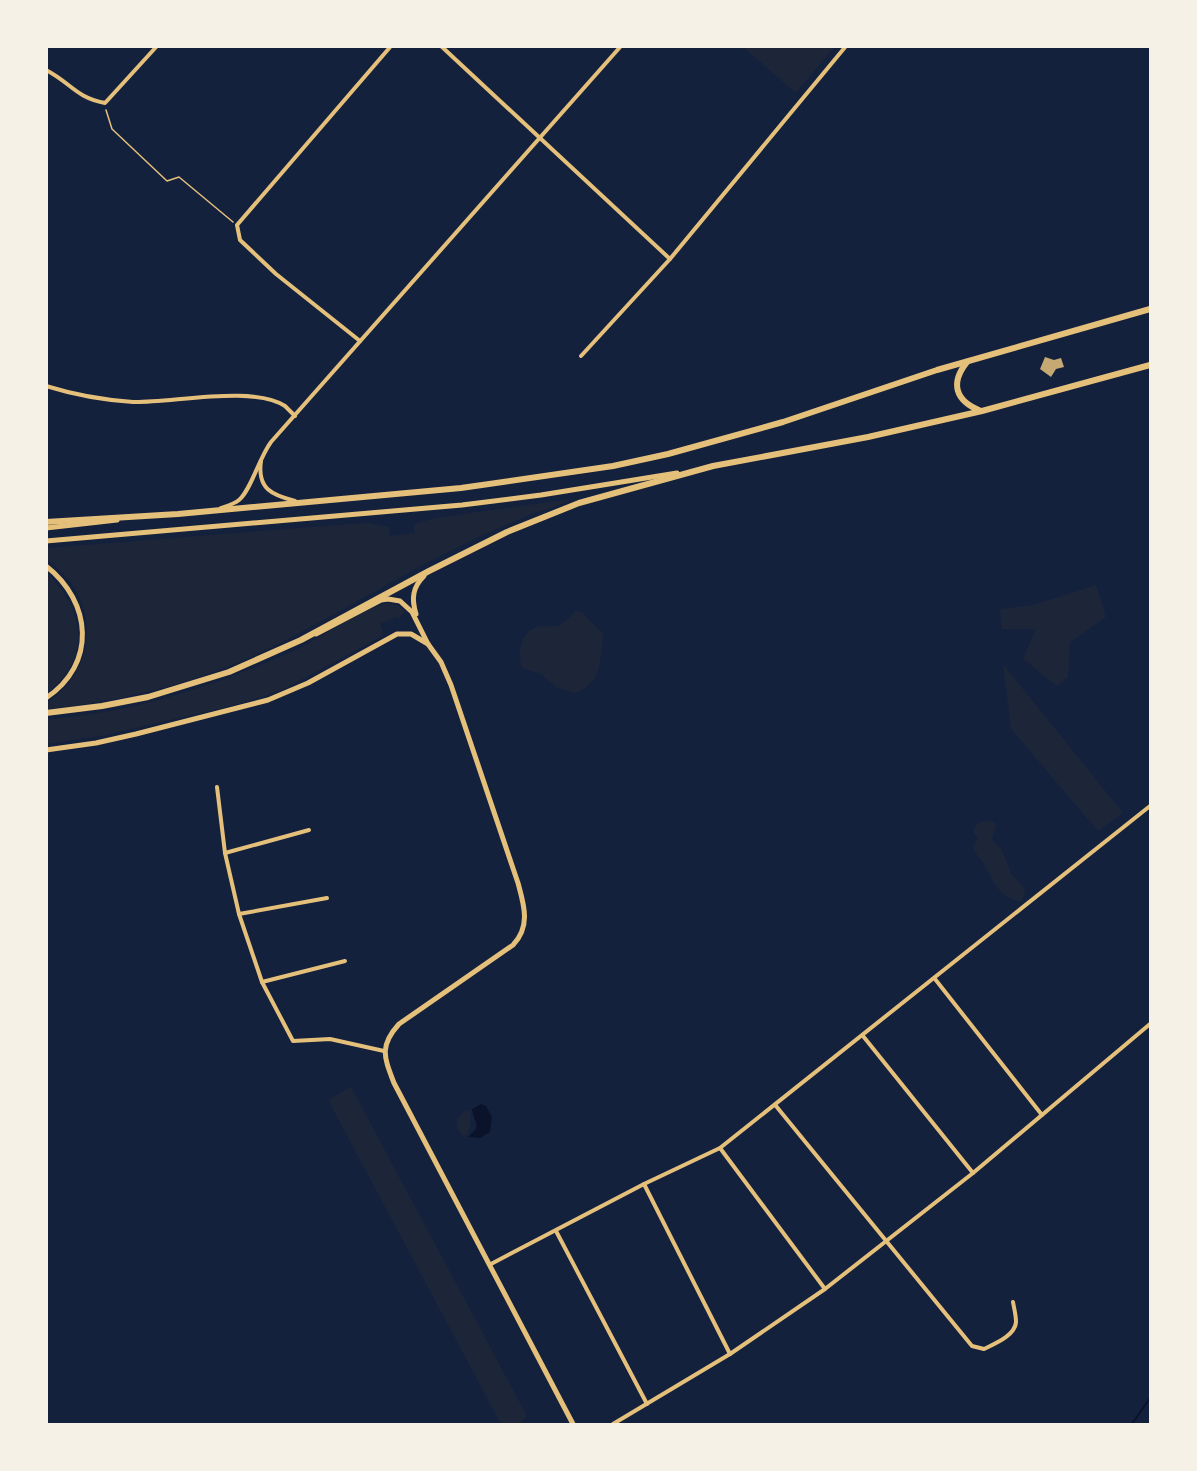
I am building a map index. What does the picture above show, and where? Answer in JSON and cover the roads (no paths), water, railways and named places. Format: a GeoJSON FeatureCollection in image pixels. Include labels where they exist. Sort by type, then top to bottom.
{"type":"FeatureCollection","features":[{"type":"Feature","properties":{"kind":"highway"},"geometry":{"type":"LineString","coordinates":[[46,522],[178,514],[461,488],[613,466],[668,454],[783,422],[968,361],[1150,309]]}},
{"type":"Feature","properties":{"kind":"highway"},"geometry":{"type":"LineString","coordinates":[[968,361],[957,378],[959,393],[969,406],[982,411]]}},
{"type":"Feature","properties":{"kind":"highway"},"geometry":{"type":"LineString","coordinates":[[46,713],[102,706],[177,690],[229,672],[301,640],[507,531],[579,503],[713,466],[877,435],[982,411],[1150,365]]}},
{"type":"Feature","properties":{"kind":"main road"},"geometry":{"type":"LineString","coordinates":[[46,541],[462,505],[615,484],[713,466]]}},
{"type":"Feature","properties":{"kind":"main road"},"geometry":{"type":"LineString","coordinates":[[46,528],[178,514]]}},
{"type":"Feature","properties":{"kind":"main road"},"geometry":{"type":"LineString","coordinates":[[46,566],[62,580],[74,597],[83,630],[76,664],[65,682],[46,698]]}},
{"type":"Feature","properties":{"kind":"main road"},"geometry":{"type":"LineString","coordinates":[[429,571],[413,592],[413,604],[419,624],[428,644],[441,662],[464,721],[518,883],[524,906],[525,923],[524,931],[513,945],[399,1024],[386,1041],[384,1051],[394,1083],[573,1425]]}},
{"type":"Feature","properties":{"kind":"main road"},"geometry":{"type":"LineString","coordinates":[[301,640],[325,631],[385,600],[395,600],[405,604],[419,624]]}},
{"type":"Feature","properties":{"kind":"main road"},"geometry":{"type":"LineString","coordinates":[[46,750],[96,743],[136,734],[268,700],[308,683],[397,634],[419,636],[428,644]]}},
{"type":"Feature","properties":{"kind":"street"},"geometry":{"type":"LineString","coordinates":[[46,70],[59,77],[88,100],[105,103],[157,46]]}},
{"type":"Feature","properties":{"kind":"street"},"geometry":{"type":"LineString","coordinates":[[360,341],[268,267],[240,240],[237,225],[391,46]]}},
{"type":"Feature","properties":{"kind":"street"},"geometry":{"type":"LineString","coordinates":[[441,46],[670,259]]}},
{"type":"Feature","properties":{"kind":"street"},"geometry":{"type":"LineString","coordinates":[[211,511],[239,500],[249,485],[262,454],[621,46]]}},
{"type":"Feature","properties":{"kind":"street"},"geometry":{"type":"LineString","coordinates":[[581,356],[670,259],[846,46]]}},
{"type":"Feature","properties":{"kind":"street"},"geometry":{"type":"LineString","coordinates":[[46,386],[86,397],[135,402],[233,396],[255,397],[284,406],[295,416]]}},
{"type":"Feature","properties":{"kind":"street"},"geometry":{"type":"LineString","coordinates":[[262,454],[260,472],[265,487],[279,497],[299,502]]}},
{"type":"Feature","properties":{"kind":"street"},"geometry":{"type":"LineString","coordinates":[[217,787],[225,853],[239,914],[262,982],[293,1041],[330,1039],[384,1051]]}},
{"type":"Feature","properties":{"kind":"street"},"geometry":{"type":"LineString","coordinates":[[490,1264],[644,1184],[720,1148],[776,1106],[1084,856],[1150,806]]}},
{"type":"Feature","properties":{"kind":"street"},"geometry":{"type":"LineString","coordinates":[[225,853],[309,830]]}},
{"type":"Feature","properties":{"kind":"street"},"geometry":{"type":"LineString","coordinates":[[239,914],[327,898]]}},
{"type":"Feature","properties":{"kind":"street"},"geometry":{"type":"LineString","coordinates":[[262,982],[345,961]]}},
{"type":"Feature","properties":{"kind":"street"},"geometry":{"type":"LineString","coordinates":[[935,979],[1042,1115]]}},
{"type":"Feature","properties":{"kind":"street"},"geometry":{"type":"LineString","coordinates":[[613,1425],[730,1354],[825,1289],[973,1173],[1150,1024]]}},
{"type":"Feature","properties":{"kind":"street"},"geometry":{"type":"LineString","coordinates":[[863,1036],[973,1173]]}},
{"type":"Feature","properties":{"kind":"street"},"geometry":{"type":"LineString","coordinates":[[776,1106],[972,1346],[984,1349],[1004,1339],[1014,1328],[1016,1322],[1013,1302]]}},
{"type":"Feature","properties":{"kind":"street"},"geometry":{"type":"LineString","coordinates":[[720,1148],[825,1289]]}},
{"type":"Feature","properties":{"kind":"street"},"geometry":{"type":"LineString","coordinates":[[644,1184],[730,1354]]}},
{"type":"Feature","properties":{"kind":"street"},"geometry":{"type":"LineString","coordinates":[[556,1231],[647,1404]]}},
{"type":"Feature","properties":{"kind":"waterway"},"geometry":{"type":"LineString","coordinates":[[1132,1424],[1150,1398]]}}]}
